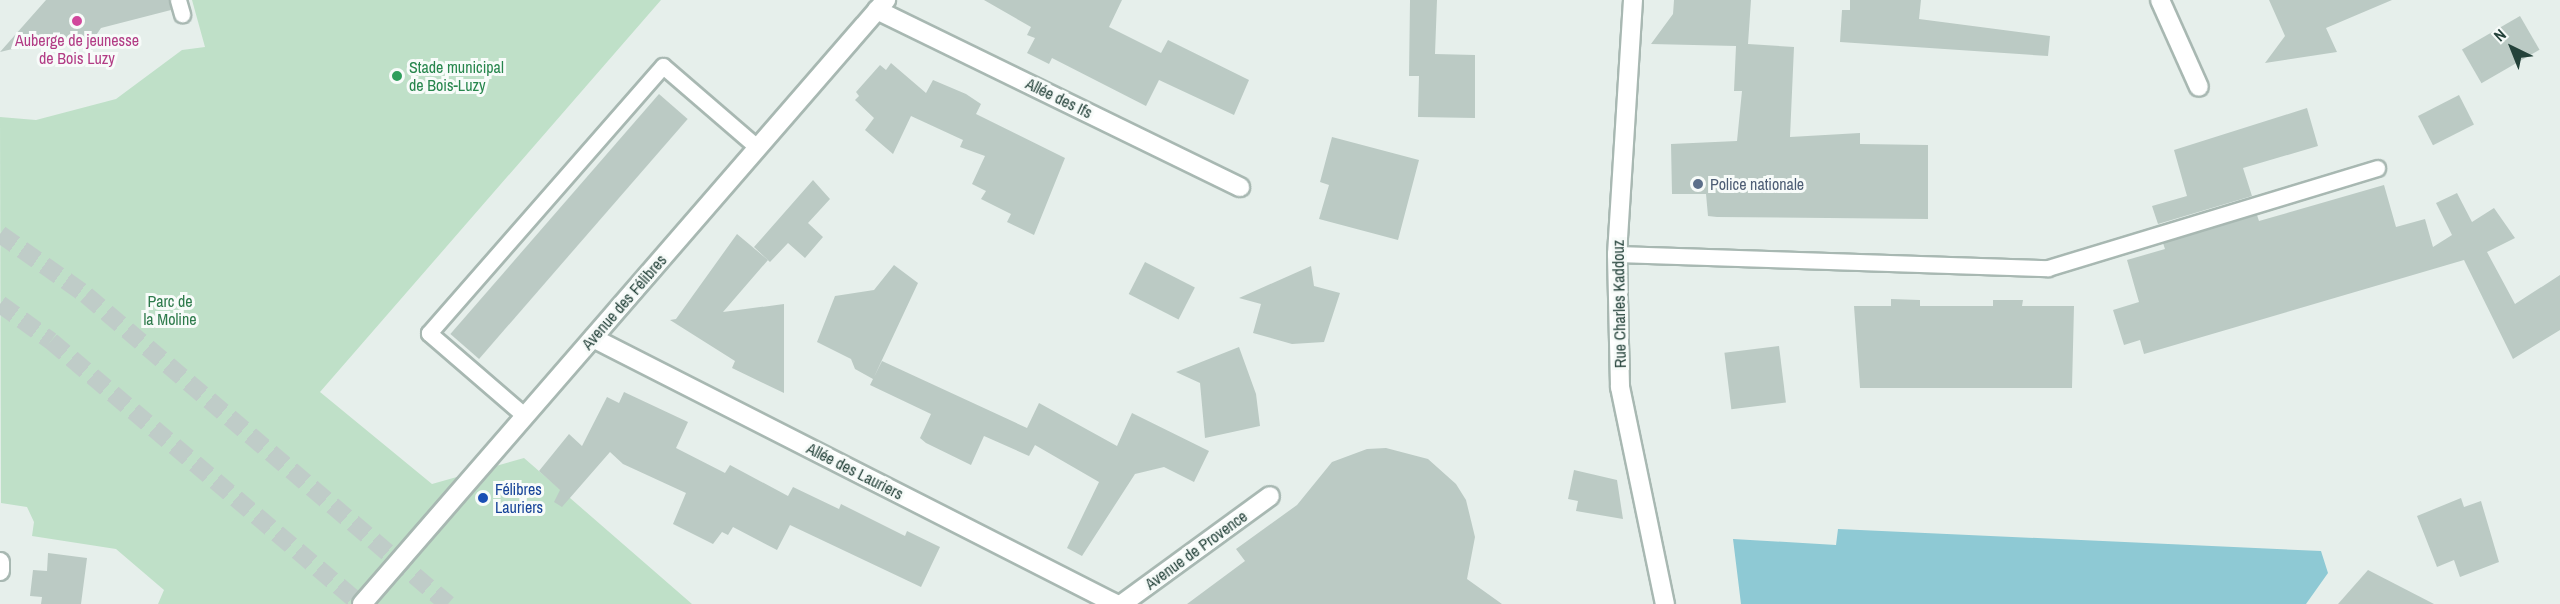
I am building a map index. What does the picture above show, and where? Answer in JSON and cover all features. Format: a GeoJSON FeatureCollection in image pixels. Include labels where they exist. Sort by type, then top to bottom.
{"type":"FeatureCollection","features":[{"type":"Feature","properties":{"kind":"street","name":"Rue Charles Kaddouz"},"geometry":{"type":"LineString","coordinates":[[1633,0],[1617,254],[1620,387],[1665,604]]}},
{"type":"Feature","properties":{"kind":"street"},"geometry":{"type":"LineString","coordinates":[[2160,0],[2199,87]]}},
{"type":"Feature","properties":{"kind":"street","name":"Avenue des Félibres"},"geometry":{"type":"LineString","coordinates":[[362,604],[881,5]]}},
{"type":"Feature","properties":{"kind":"street","name":"Allée des Ifs"},"geometry":{"type":"LineString","coordinates":[[881,5],[1240,187]]}},
{"type":"Feature","properties":{"kind":"street","name":"Allée des Lauriers"},"geometry":{"type":"LineString","coordinates":[[593,338],[1116,604]]}},
{"type":"Feature","properties":{"kind":"street","name":"Avenue de Provence"},"geometry":{"type":"LineString","coordinates":[[1122,604],[1270,496]]}},
{"type":"Feature","properties":{"kind":"lane"},"geometry":{"type":"LineString","coordinates":[[525,416],[429,333],[663,66],[757,147]]}},
{"type":"Feature","properties":{"kind":"lane"},"geometry":{"type":"LineString","coordinates":[[1617,254],[2048,268],[2377,168]]}},
{"type":"Feature","properties":{"kind":"green space","name":"Parc de la Moline"},"geometry":{"type":"Polygon","coordinates":[[[192,0],[661,0],[320,392],[432,484],[524,458],[692,604],[158,604],[164,590],[116,549],[32,536],[34,522],[27,507],[1,503],[0,117],[36,120],[116,99],[182,50],[205,47],[192,0]]]}},
{"type":"Feature","properties":{"kind":"water"},"geometry":{"type":"Polygon","coordinates":[[[1838,529],[2321,551],[2328,573],[2306,604],[1741,604],[1733,539],[1836,545],[1838,529]]]}},
{"type":"Feature","properties":{"kind":"building","name":"Auberge de jeunesse de Bois Luzy"},"geometry":{"type":"Polygon","coordinates":[[[46,0],[169,0],[171,10],[101,28],[92,41],[77,44],[62,37],[0,52],[46,0]]]}},
{"type":"Feature","properties":{"kind":"building"},"geometry":{"type":"Polygon","coordinates":[[[984,0],[1122,0],[1109,27],[1161,53],[1168,40],[1249,80],[1234,115],[1159,80],[1146,106],[1052,58],[1049,64],[1027,53],[1035,38],[1027,35],[1031,27],[984,0]]]}},
{"type":"Feature","properties":{"kind":"building"},"geometry":{"type":"Polygon","coordinates":[[[1410,0],[1437,0],[1435,54],[1475,55],[1475,118],[1418,117],[1419,76],[1409,76],[1410,0]]]}},
{"type":"Feature","properties":{"kind":"building"},"geometry":{"type":"Polygon","coordinates":[[[1674,0],[1751,0],[1748,44],[1794,47],[1790,137],[1860,133],[1860,144],[1928,145],[1928,219],[1717,217],[1708,216],[1706,194],[1672,194],[1671,144],[1737,141],[1742,91],[1734,91],[1736,46],[1651,44],[1673,14],[1674,0]]]}},
{"type":"Feature","properties":{"kind":"building"},"geometry":{"type":"Polygon","coordinates":[[[1850,0],[1921,0],[1919,19],[2050,36],[2048,56],[1840,42],[1842,10],[1850,10],[1850,0]]]}},
{"type":"Feature","properties":{"kind":"building"},"geometry":{"type":"Polygon","coordinates":[[[2269,0],[2392,0],[2326,28],[2337,52],[2265,63],[2285,36],[2269,0]]]}},
{"type":"Feature","properties":{"kind":"building"},"geometry":{"type":"Polygon","coordinates":[[[2520,16],[2540,50],[2481,83],[2462,50],[2520,16]]]}},
{"type":"Feature","properties":{"kind":"building"},"geometry":{"type":"Polygon","coordinates":[[[891,63],[926,93],[933,80],[966,94],[981,104],[976,114],[1065,158],[1034,235],[1007,222],[1011,214],[981,199],[986,191],[972,184],[985,156],[960,147],[963,140],[911,116],[893,154],[865,130],[874,118],[855,100],[859,96],[856,92],[880,65],[886,70],[891,63]]]}},
{"type":"Feature","properties":{"kind":"building"},"geometry":{"type":"Polygon","coordinates":[[[659,94],[688,119],[479,359],[450,334],[659,94]]]}},
{"type":"Feature","properties":{"kind":"building"},"geometry":{"type":"Polygon","coordinates":[[[2459,95],[2474,124],[2433,145],[2418,116],[2459,95]]]}},
{"type":"Feature","properties":{"kind":"building"},"geometry":{"type":"Polygon","coordinates":[[[2307,108],[2318,146],[2243,168],[2252,196],[2158,224],[2152,206],[2187,196],[2174,150],[2307,108]]]}},
{"type":"Feature","properties":{"kind":"building"},"geometry":{"type":"Polygon","coordinates":[[[1332,137],[1419,160],[1398,240],[1319,219],[1329,185],[1320,182],[1332,137]]]}},
{"type":"Feature","properties":{"kind":"building"},"geometry":{"type":"Polygon","coordinates":[[[813,180],[830,199],[808,223],[823,237],[805,258],[788,243],[770,262],[754,247],[813,180]]]}},
{"type":"Feature","properties":{"kind":"building"},"geometry":{"type":"Polygon","coordinates":[[[2384,185],[2396,227],[2425,219],[2433,247],[2452,235],[2436,203],[2457,193],[2472,222],[2494,208],[2515,238],[2487,252],[2515,304],[2560,275],[2560,330],[2513,359],[2464,260],[2144,354],[2140,340],[2124,345],[2113,310],[2139,302],[2127,260],[2165,249],[2163,243],[2257,215],[2259,221],[2384,185]]]}},
{"type":"Feature","properties":{"kind":"building"},"geometry":{"type":"Polygon","coordinates":[[[737,234],[768,260],[723,312],[784,304],[784,393],[732,368],[735,361],[670,320],[676,319],[737,234]]]}},
{"type":"Feature","properties":{"kind":"building"},"geometry":{"type":"Polygon","coordinates":[[[1145,262],[1195,287],[1179,319],[1129,294],[1145,262]]]}},
{"type":"Feature","properties":{"kind":"building"},"geometry":{"type":"Polygon","coordinates":[[[894,265],[918,283],[874,377],[882,361],[1027,428],[1039,403],[1117,446],[1132,413],[1209,451],[1194,482],[1164,467],[1135,474],[1082,556],[1067,548],[1099,482],[1035,445],[1029,456],[984,436],[971,465],[926,443],[920,438],[931,414],[870,385],[873,379],[855,369],[851,359],[817,342],[835,296],[874,290],[894,265]]]}},
{"type":"Feature","properties":{"kind":"building"},"geometry":{"type":"Polygon","coordinates":[[[1311,266],[1314,286],[1340,293],[1324,342],[1292,344],[1253,333],[1261,304],[1239,298],[1311,266]]]}},
{"type":"Feature","properties":{"kind":"building"},"geometry":{"type":"Polygon","coordinates":[[[1891,299],[1920,300],[1920,306],[1993,306],[1993,300],[2023,300],[2022,306],[2074,306],[2072,388],[1860,388],[1854,306],[1891,306],[1891,299]]]}},
{"type":"Feature","properties":{"kind":"building"},"geometry":{"type":"Polygon","coordinates":[[[1779,346],[1786,403],[1731,409],[1724,353],[1779,346]]]}},
{"type":"Feature","properties":{"kind":"building"},"geometry":{"type":"Polygon","coordinates":[[[1239,347],[1256,394],[1260,426],[1205,438],[1200,383],[1176,372],[1239,347]]]}},
{"type":"Feature","properties":{"kind":"building"},"geometry":{"type":"Polygon","coordinates":[[[624,392],[688,422],[676,448],[725,473],[730,465],[788,496],[793,487],[839,509],[841,504],[905,536],[907,531],[940,547],[921,587],[790,525],[777,550],[733,527],[728,535],[722,532],[713,544],[673,524],[686,493],[623,464],[610,452],[562,507],[554,502],[560,490],[539,471],[569,434],[582,446],[607,397],[619,403],[624,392]]]}},
{"type":"Feature","properties":{"kind":"building"},"geometry":{"type":"Polygon","coordinates":[[[1386,448],[1428,459],[1456,484],[1466,500],[1475,537],[1467,579],[1502,604],[1187,604],[1245,561],[1236,549],[1297,505],[1332,462],[1367,449],[1386,448]]]}},
{"type":"Feature","properties":{"kind":"building"},"geometry":{"type":"Polygon","coordinates":[[[1574,470],[1617,480],[1623,519],[1576,511],[1578,501],[1568,499],[1574,470]]]}},
{"type":"Feature","properties":{"kind":"building"},"geometry":{"type":"Polygon","coordinates":[[[2461,498],[2464,507],[2481,501],[2499,562],[2460,577],[2454,560],[2437,567],[2417,516],[2461,498]]]}},
{"type":"Feature","properties":{"kind":"building"},"geometry":{"type":"Polygon","coordinates":[[[48,553],[87,558],[81,604],[41,604],[42,597],[30,596],[33,570],[47,571],[48,553]]]}},
{"type":"Feature","properties":{"kind":"building"},"geometry":{"type":"Polygon","coordinates":[[[2368,570],[2434,604],[2338,604],[2368,570]]]}},
{"type":"Feature","properties":{"kind":"tunnel"},"geometry":{"type":"LineString","coordinates":[[0,234],[86,295],[448,604]]}},
{"type":"Feature","properties":{"kind":"tunnel"},"geometry":{"type":"LineString","coordinates":[[0,304],[51,341],[360,604]]}},
{"type":"Feature","properties":{"kind":"place","name":"Auberge de jeunesse de Bois Luzy"},"geometry":{"type":"Point","coordinates":[77,21]}},
{"type":"Feature","properties":{"kind":"place","name":"Stade municipal de Bois-Luzy"},"geometry":{"type":"Point","coordinates":[397,76]}},
{"type":"Feature","properties":{"kind":"place","name":"Police nationale"},"geometry":{"type":"Point","coordinates":[1698,184]}},
{"type":"Feature","properties":{"kind":"place","name":"Félibres Lauriers"},"geometry":{"type":"Point","coordinates":[483,498]}}]}
